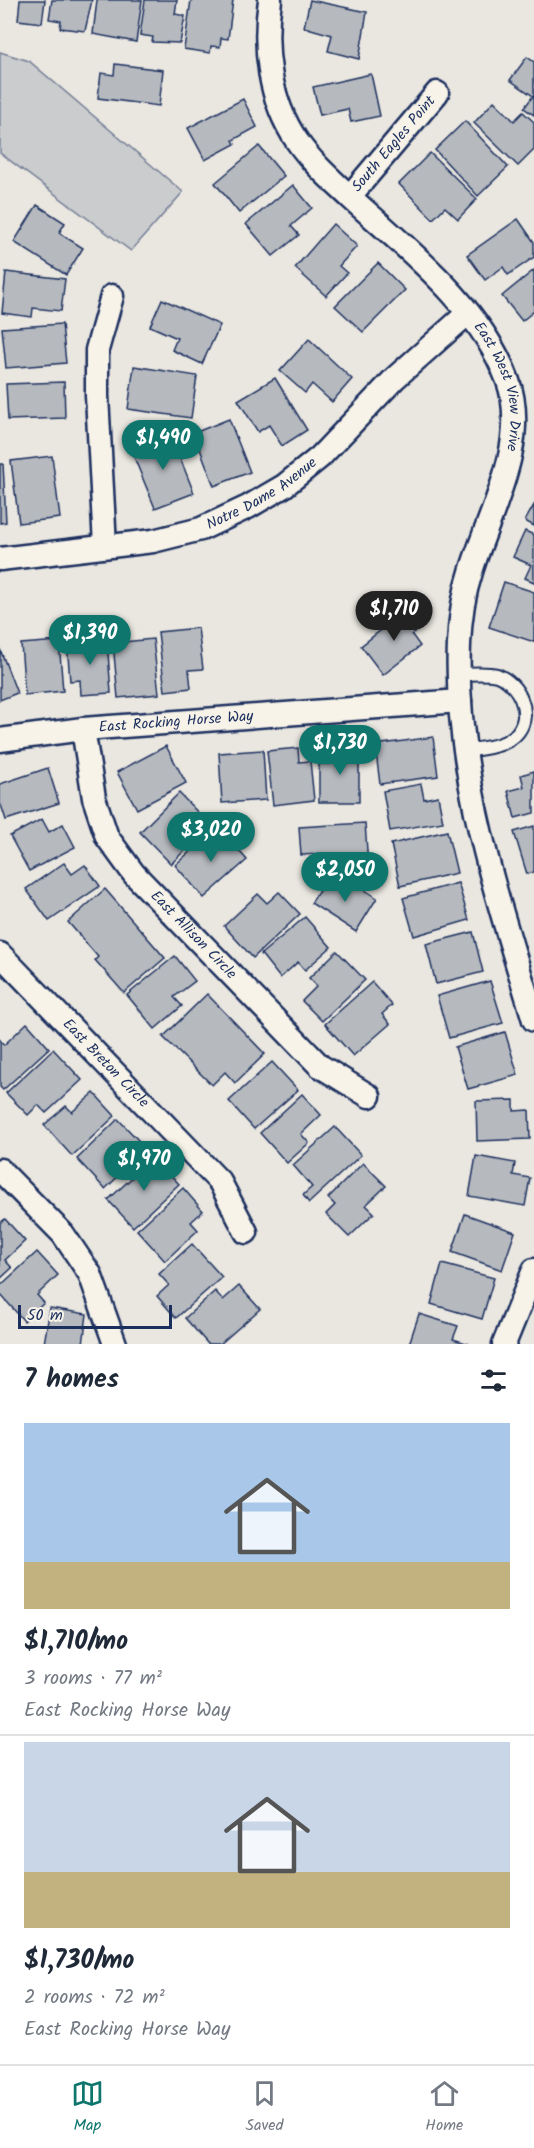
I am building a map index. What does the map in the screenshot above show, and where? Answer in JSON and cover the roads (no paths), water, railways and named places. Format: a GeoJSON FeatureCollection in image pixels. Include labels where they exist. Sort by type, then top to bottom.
{"type":"FeatureCollection","features":[{"type":"Feature","properties":{"kind":"street","name":"East West View Drive"},"geometry":{"type":"LineString","coordinates":[[270,0],[266,35],[270,73],[279,108],[297,140],[321,171],[446,285],[468,313],[498,359],[509,384],[512,441],[505,473],[462,605],[460,701],[480,830],[534,1020]]}},
{"type":"Feature","properties":{"kind":"street","name":"South Eagles Point"},"geometry":{"type":"LineString","coordinates":[[350,196],[437,93]]}},
{"type":"Feature","properties":{"kind":"street"},"geometry":{"type":"LineString","coordinates":[[105,546],[97,396],[97,350],[112,296]]}},
{"type":"Feature","properties":{"kind":"street","name":"Notre Dame Avenue"},"geometry":{"type":"LineString","coordinates":[[0,559],[153,541],[201,529],[248,507],[284,486],[320,457],[395,378],[468,313]]}},
{"type":"Feature","properties":{"kind":"street","name":"East Rocking Horse Way"},"geometry":{"type":"LineString","coordinates":[[0,740],[83,729],[460,701]]}},
{"type":"Feature","properties":{"kind":"street","name":"East Allison Circle"},"geometry":{"type":"LineString","coordinates":[[83,729],[92,789],[100,818],[107,837],[134,874],[320,1066],[369,1096]]}},
{"type":"Feature","properties":{"kind":"street","name":"East Breton Circle"},"geometry":{"type":"LineString","coordinates":[[0,954],[220,1182],[246,1232]]}},
{"type":"Feature","properties":{"kind":"street"},"geometry":{"type":"LineString","coordinates":[[0,1170],[63,1234],[90,1274],[115,1344]]}},
{"type":"Feature","properties":{"kind":"street"},"geometry":{"type":"LineString","coordinates":[[504,1344],[534,1270]]}},
{"type":"Feature","properties":{"kind":"lane"},"geometry":{"type":"LineString","coordinates":[[459,674],[496,675],[513,685],[523,701],[523,717],[518,733],[498,745],[466,750]]}}]}
